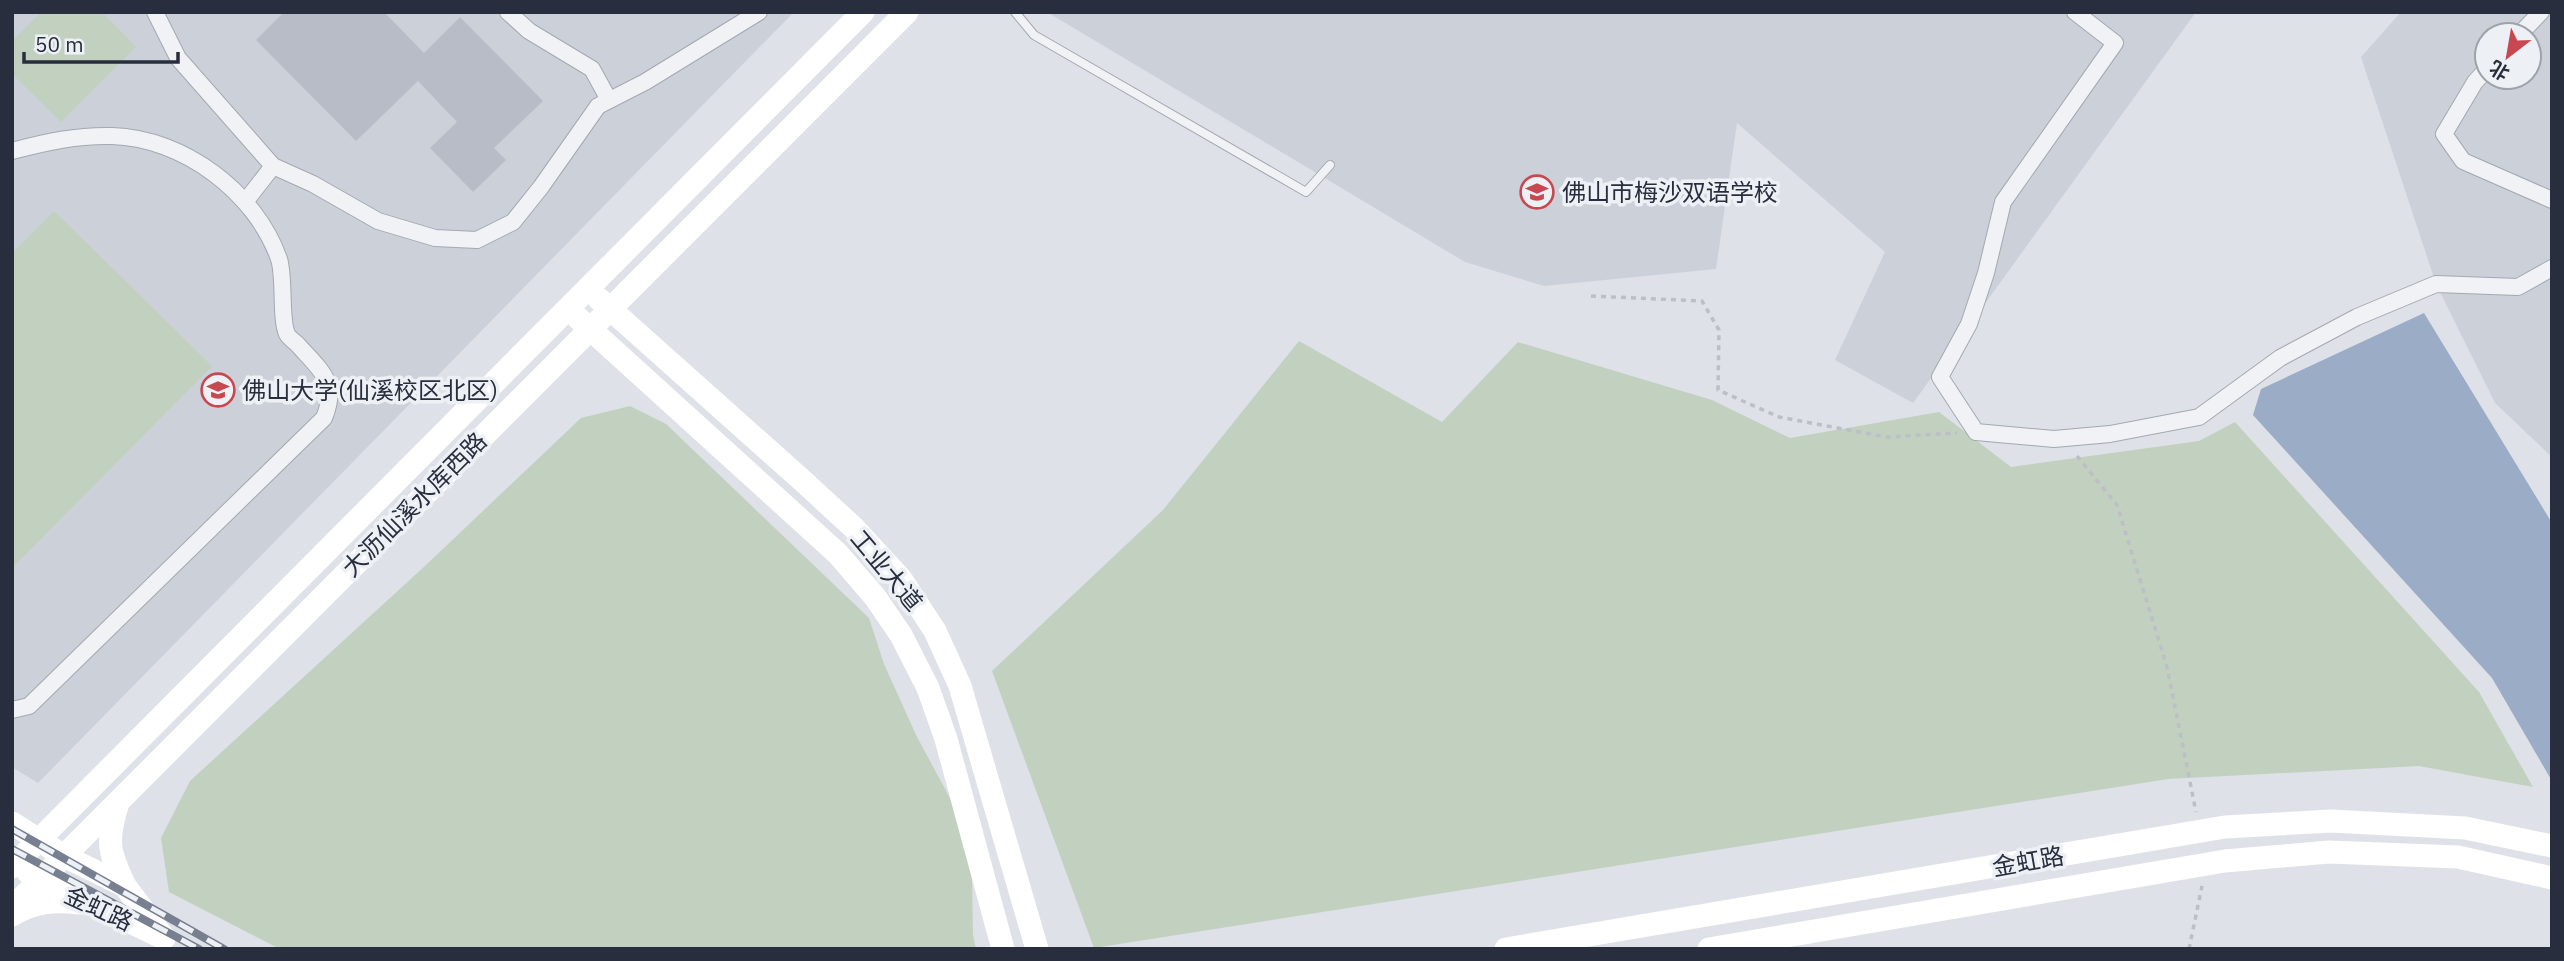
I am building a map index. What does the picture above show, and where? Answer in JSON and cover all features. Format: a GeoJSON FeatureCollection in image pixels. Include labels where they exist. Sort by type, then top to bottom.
{"type":"FeatureCollection","features":[{"type":"Feature","properties":{"kind":"street"},"geometry":{"type":"LineString","coordinates":[[155,12],[178,58],[273,166],[313,184],[378,221],[435,238],[477,240],[513,222],[598,106],[645,82],[759,12]]}},
{"type":"Feature","properties":{"kind":"street"},"geometry":{"type":"LineString","coordinates":[[508,12],[529,31],[592,69],[610,100]]}},
{"type":"Feature","properties":{"kind":"street"},"geometry":{"type":"LineString","coordinates":[[13,865],[863,12]]}},
{"type":"Feature","properties":{"kind":"street","name":"大沥仙溪水库西路"},"geometry":{"type":"LineString","coordinates":[[12,908],[906,12]]}},
{"type":"Feature","properties":{"kind":"street"},"geometry":{"type":"LineString","coordinates":[[2075,12],[2115,43],[2003,202],[1986,274],[1969,324],[1940,377],[1976,432],[2063,438],[2110,433],[2199,417],[2280,358],[2357,317],[2436,284],[2518,287],[2552,268]]}},
{"type":"Feature","properties":{"kind":"street"},"geometry":{"type":"LineString","coordinates":[[2473,85],[2444,134],[2463,161],[2552,200]]}},
{"type":"Feature","properties":{"kind":"street"},"geometry":{"type":"LineString","coordinates":[[12,151],[58,139],[114,136],[154,144],[205,166],[260,219],[280,261],[286,333],[328,379],[331,401],[324,418],[29,706],[12,710]]}},
{"type":"Feature","properties":{"kind":"street"},"geometry":{"type":"LineString","coordinates":[[245,202],[273,166]]}},
{"type":"Feature","properties":{"kind":"street","name":"工业大道"},"geometry":{"type":"LineString","coordinates":[[588,289],[844,519],[901,579],[935,631],[960,687],[1037,949]]}},
{"type":"Feature","properties":{"kind":"street","name":"工业大道"},"geometry":{"type":"LineString","coordinates":[[568,309],[838,554],[875,597],[901,635],[928,688],[946,738],[1003,949]]}},
{"type":"Feature","properties":{"kind":"street"},"geometry":{"type":"LineString","coordinates":[[118,802],[109,833],[113,860],[125,886]]}},
{"type":"Feature","properties":{"kind":"street","name":"金虹路"},"geometry":{"type":"LineString","coordinates":[[1506,949],[2225,827],[2345,822],[2465,828],[2552,846]]}},
{"type":"Feature","properties":{"kind":"street","name":"金虹路"},"geometry":{"type":"LineString","coordinates":[[12,823],[64,856],[125,886],[164,938],[13,865]]}},
{"type":"Feature","properties":{"kind":"street","name":"金虹路"},"geometry":{"type":"LineString","coordinates":[[1709,949],[2207,864],[2329,852],[2458,857],[2552,878]]}},
{"type":"Feature","properties":{"kind":"street"},"geometry":{"type":"LineString","coordinates":[[12,915],[30,905],[59,901],[91,905]]}},
{"type":"Feature","properties":{"kind":"lane"},"geometry":{"type":"LineString","coordinates":[[1015,12],[1034,35],[1306,192],[1330,165]]}},
{"type":"Feature","properties":{"kind":"path"},"geometry":{"type":"LineString","coordinates":[[1591,296],[1702,302],[1719,330],[1718,390],[1779,417],[1886,437],[1976,432]]}},
{"type":"Feature","properties":{"kind":"path"},"geometry":{"type":"LineString","coordinates":[[2063,438],[2117,505],[2166,667],[2200,832]]}},
{"type":"Feature","properties":{"kind":"path"},"geometry":{"type":"LineString","coordinates":[[2189,949],[2207,864]]}},
{"type":"Feature","properties":{"kind":"shaded area","name":"佛山大学(仙溪校区北区)"},"geometry":{"type":"Polygon","coordinates":[[[12,12],[794,12],[38,783],[12,767],[12,12]]]}},
{"type":"Feature","properties":{"kind":"shaded area"},"geometry":{"type":"Polygon","coordinates":[[[1047,12],[2196,12],[1913,403],[1835,360],[1885,252],[1737,123],[1716,269],[1544,286],[1465,262],[1047,12]]]}},
{"type":"Feature","properties":{"kind":"shaded area"},"geometry":{"type":"Polygon","coordinates":[[[2401,12],[2552,12],[2552,457],[2495,403],[2436,284],[2361,57],[2401,12]]]}},
{"type":"Feature","properties":{"kind":"green space"},"geometry":{"type":"Polygon","coordinates":[[[41,12],[102,12],[136,47],[61,122],[12,74],[12,41],[41,12]]]}},
{"type":"Feature","properties":{"kind":"green space"},"geometry":{"type":"Polygon","coordinates":[[[54,211],[212,366],[12,568],[12,253],[54,211]]]}},
{"type":"Feature","properties":{"kind":"green space"},"geometry":{"type":"Polygon","coordinates":[[[1299,341],[1442,422],[1518,342],[1712,400],[1790,438],[1939,412],[2011,467],[2199,441],[2235,422],[2479,692],[2533,787],[2419,766],[2168,779],[1094,948],[992,671],[1163,510],[1299,341]]]}},
{"type":"Feature","properties":{"kind":"green space"},"geometry":{"type":"Polygon","coordinates":[[[630,406],[666,424],[869,618],[884,664],[917,737],[956,809],[972,875],[973,935],[976,949],[280,949],[169,892],[161,838],[190,781],[426,565],[581,418],[630,406]]]}},
{"type":"Feature","properties":{"kind":"water"},"geometry":{"type":"Polygon","coordinates":[[[2424,313],[2552,523],[2552,781],[2492,678],[2253,415],[2261,389],[2424,313]]]}},
{"type":"Feature","properties":{"kind":"building"},"geometry":{"type":"Polygon","coordinates":[[[284,12],[384,12],[424,53],[460,17],[543,101],[494,148],[506,160],[473,192],[430,148],[457,122],[418,81],[356,141],[256,40],[284,12]]]}},
{"type":"Feature","properties":{"kind":"railway"},"geometry":{"type":"LineString","coordinates":[[12,829],[224,949]]}},
{"type":"Feature","properties":{"kind":"railway"},"geometry":{"type":"LineString","coordinates":[[12,849],[199,949]]}},
{"type":"Feature","properties":{"kind":"place","name":"佛山市梅沙双语学校"},"geometry":{"type":"Point","coordinates":[1537,192]}},
{"type":"Feature","properties":{"kind":"place","name":"佛山大学(仙溪校区北区)"},"geometry":{"type":"Point","coordinates":[218,390]}}]}
